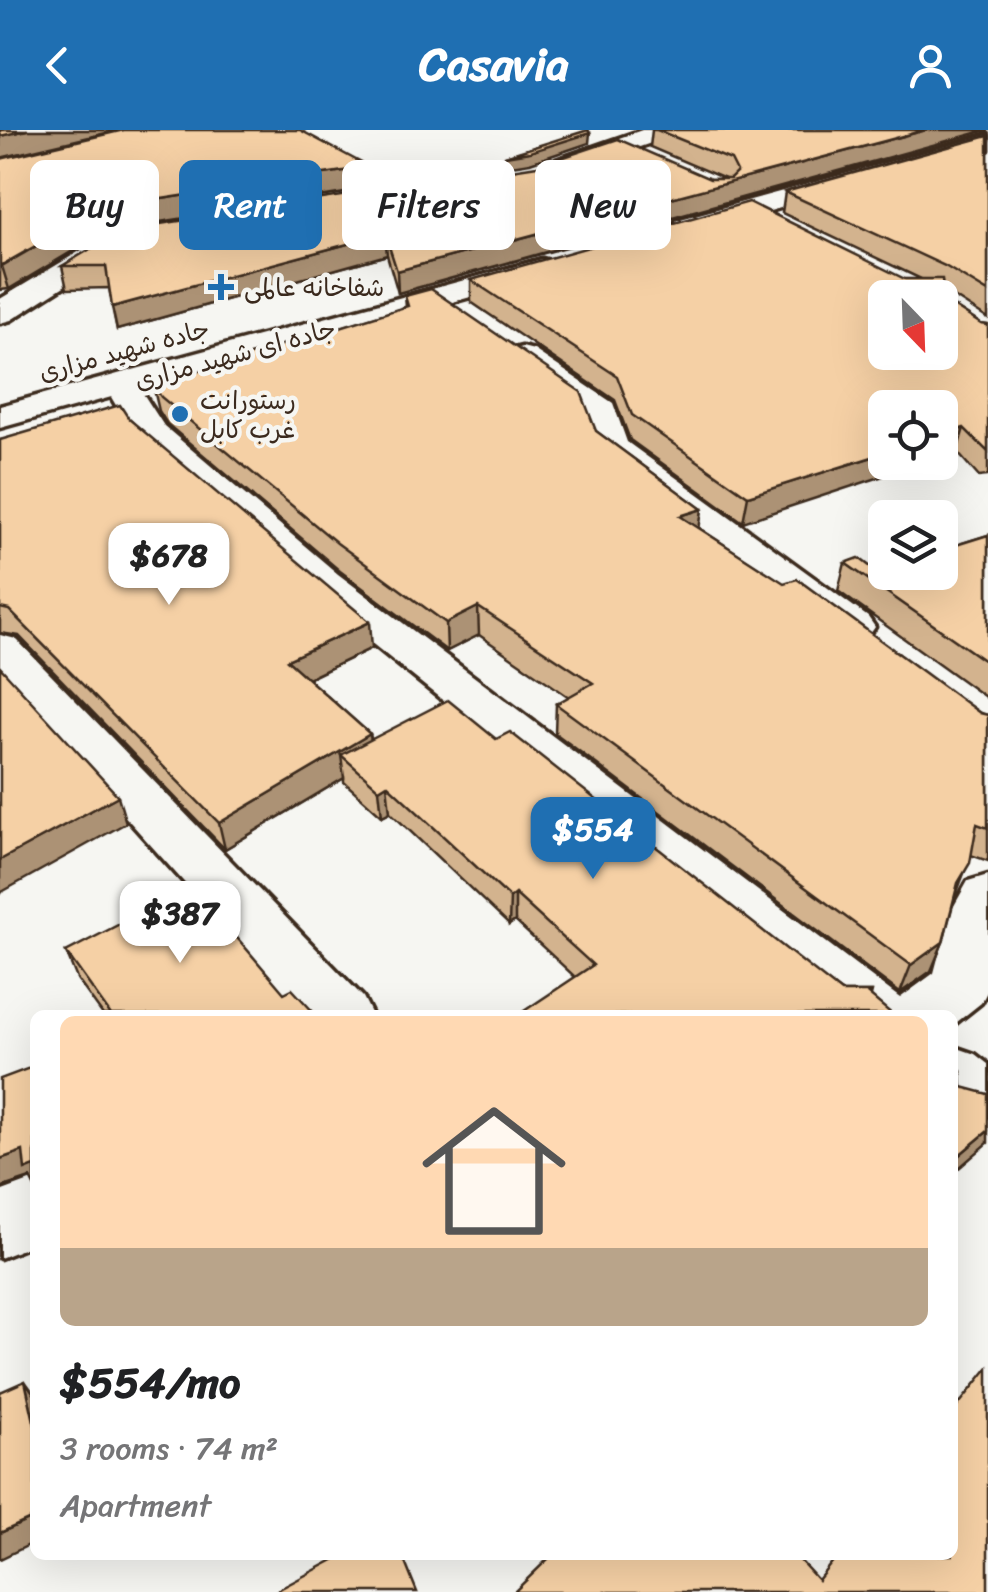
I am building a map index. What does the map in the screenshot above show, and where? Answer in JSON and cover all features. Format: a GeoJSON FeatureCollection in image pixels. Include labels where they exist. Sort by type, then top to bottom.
{"type":"FeatureCollection","features":[{"type":"Feature","properties":{"kind":"street"},"geometry":{"type":"LineString","coordinates":[[582,130],[650,160]]}},
{"type":"Feature","properties":{"kind":"street"},"geometry":{"type":"LineString","coordinates":[[579,160],[665,130]]}},
{"type":"Feature","properties":{"kind":"street"},"geometry":{"type":"LineString","coordinates":[[671,203],[943,130]]}},
{"type":"Feature","properties":{"kind":"street"},"geometry":{"type":"LineString","coordinates":[[671,231],[988,142]]}},
{"type":"Feature","properties":{"kind":"street"},"geometry":{"type":"LineString","coordinates":[[748,209],[783,226]]}},
{"type":"Feature","properties":{"kind":"street"},"geometry":{"type":"LineString","coordinates":[[0,313],[95,254],[145,236],[164,234]]}},
{"type":"Feature","properties":{"kind":"street"},"geometry":{"type":"LineString","coordinates":[[296,306],[535,240]]}},
{"type":"Feature","properties":{"kind":"street","name":"جاده ای شهید مزاری"},"geometry":{"type":"LineString","coordinates":[[0,417],[562,262]]}},
{"type":"Feature","properties":{"kind":"street"},"geometry":{"type":"LineString","coordinates":[[437,298],[600,411],[610,447],[878,646]]}},
{"type":"Feature","properties":{"kind":"street"},"geometry":{"type":"LineString","coordinates":[[121,385],[150,433],[324,583],[872,1010]]}},
{"type":"Feature","properties":{"kind":"street"},"geometry":{"type":"LineString","coordinates":[[0,649],[336,1010]]}},
{"type":"Feature","properties":{"kind":"street"},"geometry":{"type":"LineString","coordinates":[[929,1010],[960,986],[979,912],[988,896]]}},
{"type":"Feature","properties":{"kind":"street"},"geometry":{"type":"LineString","coordinates":[[0,1225],[30,1213]]}},
{"type":"Feature","properties":{"kind":"building"},"geometry":{"type":"Polygon","coordinates":[[[0,130],[27,130],[0,136],[0,130]]]}},
{"type":"Feature","properties":{"kind":"building"},"geometry":{"type":"Polygon","coordinates":[[[124,130],[300,130],[356,160],[342,160],[342,171],[322,174],[322,160],[179,160],[179,196],[159,199],[159,160],[30,160],[30,249],[0,266],[0,159],[124,130]]]}},
{"type":"Feature","properties":{"kind":"building"},"geometry":{"type":"Polygon","coordinates":[[[588,130],[590,133],[530,152],[505,156],[588,130]]]}},
{"type":"Feature","properties":{"kind":"building"},"geometry":{"type":"Polygon","coordinates":[[[657,130],[926,130],[671,198],[671,162],[710,179],[730,179],[737,172],[731,160],[657,130]]]}},
{"type":"Feature","properties":{"kind":"building"},"geometry":{"type":"Polygon","coordinates":[[[988,136],[988,292],[945,266],[785,192],[988,136]]]}},
{"type":"Feature","properties":{"kind":"building"},"geometry":{"type":"Polygon","coordinates":[[[618,139],[666,160],[555,160],[618,139]]]}},
{"type":"Feature","properties":{"kind":"building"},"geometry":{"type":"Polygon","coordinates":[[[535,166],[535,234],[515,240],[515,169],[535,166]]]}},
{"type":"Feature","properties":{"kind":"building"},"geometry":{"type":"Polygon","coordinates":[[[342,196],[342,245],[112,307],[106,266],[62,266],[89,250],[159,250],[159,224],[179,221],[179,250],[322,250],[322,199],[342,196]]]}},
{"type":"Feature","properties":{"kind":"building"},"geometry":{"type":"Polygon","coordinates":[[[749,202],[905,279],[942,279],[868,280],[868,370],[958,370],[958,309],[988,325],[988,452],[964,428],[958,430],[958,390],[868,390],[868,458],[748,496],[632,415],[617,376],[471,280],[578,250],[671,250],[671,224],[749,202]]]}},
{"type":"Feature","properties":{"kind":"building"},"geometry":{"type":"Polygon","coordinates":[[[390,250],[476,250],[397,271],[390,250]]]}},
{"type":"Feature","properties":{"kind":"building"},"geometry":{"type":"Polygon","coordinates":[[[431,289],[581,392],[596,431],[702,509],[680,516],[784,583],[797,579],[980,713],[988,715],[988,828],[977,824],[970,863],[958,883],[943,942],[911,965],[556,704],[593,683],[478,607],[446,623],[337,543],[161,397],[153,385],[408,306],[405,296],[431,289]]]}},
{"type":"Feature","properties":{"kind":"building"},"geometry":{"type":"Polygon","coordinates":[[[120,405],[129,419],[370,622],[287,660],[370,734],[219,823],[9,610],[0,608],[0,440],[120,405]]]}},
{"type":"Feature","properties":{"kind":"building"},"geometry":{"type":"Polygon","coordinates":[[[988,535],[988,663],[884,590],[958,590],[958,544],[988,535]]]}},
{"type":"Feature","properties":{"kind":"building"},"geometry":{"type":"Polygon","coordinates":[[[859,558],[868,565],[868,579],[845,563],[859,558]]]}},
{"type":"Feature","properties":{"kind":"building"},"geometry":{"type":"Polygon","coordinates":[[[0,667],[118,796],[0,860],[0,667]]]}},
{"type":"Feature","properties":{"kind":"building"},"geometry":{"type":"Polygon","coordinates":[[[448,700],[496,739],[510,732],[841,992],[872,992],[868,994],[887,1010],[526,1010],[593,965],[515,894],[510,898],[387,784],[379,789],[341,755],[448,700]]]}},
{"type":"Feature","properties":{"kind":"building"},"geometry":{"type":"Polygon","coordinates":[[[193,886],[284,993],[292,989],[311,1010],[107,1010],[66,952],[193,886]]]}},
{"type":"Feature","properties":{"kind":"building"},"geometry":{"type":"Polygon","coordinates":[[[30,1068],[30,1168],[25,1170],[23,1151],[0,1159],[0,1079],[30,1068]]]}},
{"type":"Feature","properties":{"kind":"building"},"geometry":{"type":"Polygon","coordinates":[[[958,1069],[962,1087],[988,1094],[988,1131],[958,1156],[958,1069]]]}},
{"type":"Feature","properties":{"kind":"building"},"geometry":{"type":"Polygon","coordinates":[[[988,1368],[988,1592],[514,1592],[547,1560],[800,1560],[818,1580],[834,1560],[958,1560],[958,1406],[988,1368]]]}},
{"type":"Feature","properties":{"kind":"building"},"geometry":{"type":"Polygon","coordinates":[[[25,1381],[30,1404],[30,1519],[0,1533],[0,1392],[25,1381]]]}},
{"type":"Feature","properties":{"kind":"building"},"geometry":{"type":"Polygon","coordinates":[[[334,1560],[404,1560],[417,1592],[274,1592],[334,1560]]]}},
{"type":"Feature","properties":{"kind":"place","name":"شفاخانه عالمی"},"geometry":{"type":"Point","coordinates":[221,287]}},
{"type":"Feature","properties":{"kind":"place","name":"رستورانت غرب کابل"},"geometry":{"type":"Point","coordinates":[180,414]}}]}
